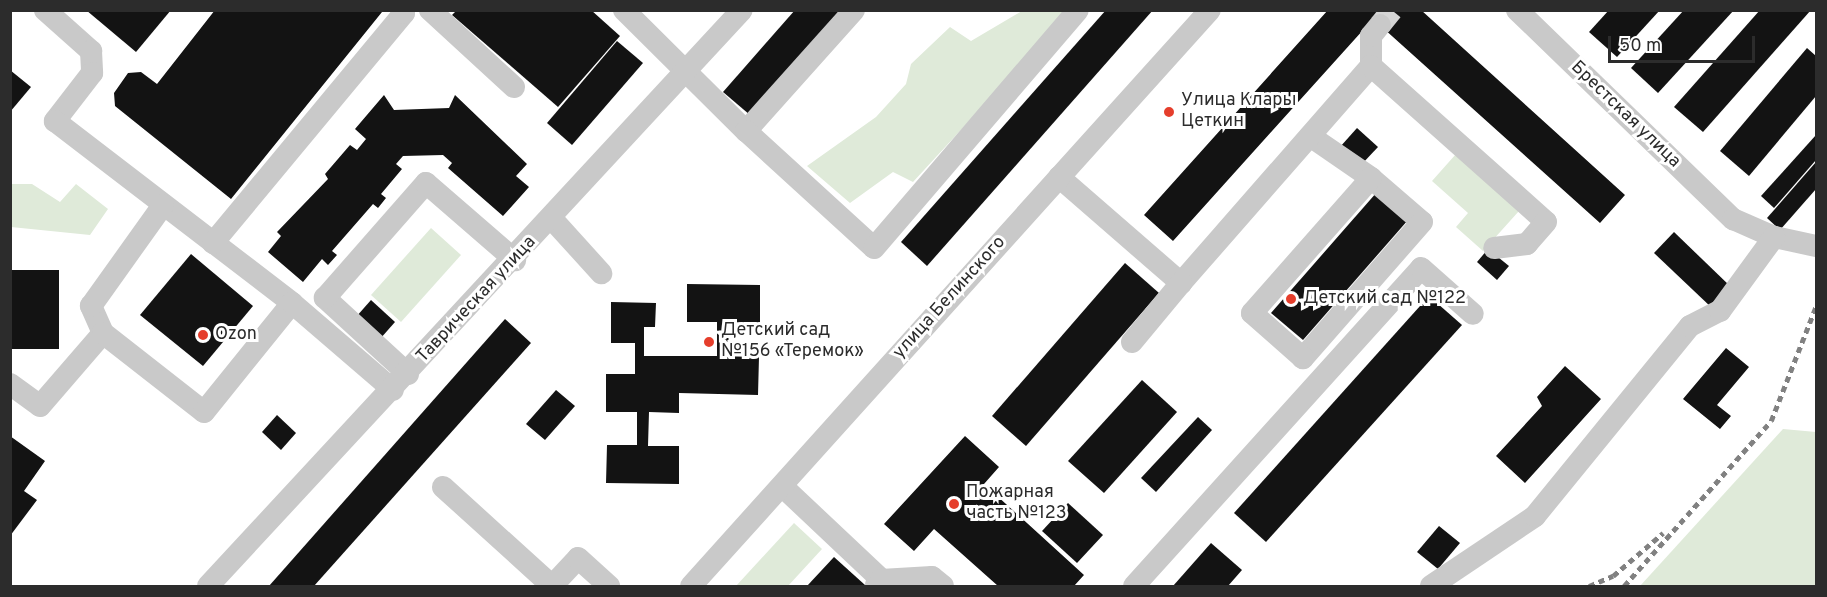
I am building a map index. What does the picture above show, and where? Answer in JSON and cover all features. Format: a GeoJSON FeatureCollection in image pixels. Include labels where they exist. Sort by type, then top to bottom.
{"type":"FeatureCollection","features":[{"type":"Feature","properties":{"kind":"street"},"geometry":{"type":"LineString","coordinates":[[213,243],[404,14],[401,10]]}},
{"type":"Feature","properties":{"kind":"street"},"geometry":{"type":"LineString","coordinates":[[430,10],[514,87]]}},
{"type":"Feature","properties":{"kind":"street"},"geometry":{"type":"LineString","coordinates":[[624,10],[685,75],[874,248],[1078,10]]}},
{"type":"Feature","properties":{"kind":"street","name":"Таврическая улица"},"geometry":{"type":"LineString","coordinates":[[208,586],[553,220],[742,10]]}},
{"type":"Feature","properties":{"kind":"street"},"geometry":{"type":"LineString","coordinates":[[747,131],[854,10]]}},
{"type":"Feature","properties":{"kind":"street","name":"улица Белинского"},"geometry":{"type":"LineString","coordinates":[[691,586],[1210,10]]}},
{"type":"Feature","properties":{"kind":"street","name":"Брестская улица"},"geometry":{"type":"LineString","coordinates":[[1517,10],[1733,219],[1774,237]]}},
{"type":"Feature","properties":{"kind":"street"},"geometry":{"type":"LineString","coordinates":[[43,11],[91,51],[92,73],[55,121],[292,303],[393,390]]}},
{"type":"Feature","properties":{"kind":"street"},"geometry":{"type":"LineString","coordinates":[[1132,342],[1371,66],[1371,36],[1380,25]]}},
{"type":"Feature","properties":{"kind":"street"},"geometry":{"type":"LineString","coordinates":[[236,240],[389,49]]}},
{"type":"Feature","properties":{"kind":"street"},"geometry":{"type":"LineString","coordinates":[[1371,66],[1546,222],[1527,244],[1494,248]]}},
{"type":"Feature","properties":{"kind":"street"},"geometry":{"type":"LineString","coordinates":[[1310,136],[1371,178],[1422,222],[1303,358],[1252,313],[1371,178]]}},
{"type":"Feature","properties":{"kind":"street"},"geometry":{"type":"LineString","coordinates":[[1059,177],[1181,283]]}},
{"type":"Feature","properties":{"kind":"street"},"geometry":{"type":"LineString","coordinates":[[408,374],[325,298],[426,183],[515,260]]}},
{"type":"Feature","properties":{"kind":"street"},"geometry":{"type":"LineString","coordinates":[[163,205],[91,306],[103,333],[204,412],[292,303]]}},
{"type":"Feature","properties":{"kind":"street"},"geometry":{"type":"LineString","coordinates":[[553,220],[601,273]]}},
{"type":"Feature","properties":{"kind":"street"},"geometry":{"type":"LineString","coordinates":[[1431,586],[1535,516],[1690,326],[1720,311],[1774,237],[1816,246]]}},
{"type":"Feature","properties":{"kind":"street"},"geometry":{"type":"LineString","coordinates":[[1134,586],[1421,268],[1473,314]]}},
{"type":"Feature","properties":{"kind":"street"},"geometry":{"type":"LineString","coordinates":[[10,384],[40,406],[103,333]]}},
{"type":"Feature","properties":{"kind":"street"},"geometry":{"type":"LineString","coordinates":[[782,486],[882,584],[932,578],[943,586]]}},
{"type":"Feature","properties":{"kind":"street"},"geometry":{"type":"LineString","coordinates":[[443,487],[552,586],[578,558],[609,586]]}},
{"type":"Feature","properties":{"kind":"green space"},"geometry":{"type":"Polygon","coordinates":[[[1022,11],[1070,11],[913,182],[893,172],[850,203],[807,166],[876,117],[906,84],[911,64],[950,27],[971,41],[1022,11]]]}},
{"type":"Feature","properties":{"kind":"green space"},"geometry":{"type":"Polygon","coordinates":[[[1456,154],[1519,211],[1483,251],[1456,227],[1468,213],[1432,181],[1456,154]]]}},
{"type":"Feature","properties":{"kind":"green space"},"geometry":{"type":"Polygon","coordinates":[[[11,184],[32,184],[60,202],[76,184],[108,209],[90,235],[11,227],[11,184]]]}},
{"type":"Feature","properties":{"kind":"green space"},"geometry":{"type":"Polygon","coordinates":[[[431,228],[461,255],[401,322],[371,295],[431,228]]]}},
{"type":"Feature","properties":{"kind":"green space"},"geometry":{"type":"Polygon","coordinates":[[[1783,429],[1816,432],[1816,586],[1640,586],[1783,429]]]}},
{"type":"Feature","properties":{"kind":"green space"},"geometry":{"type":"Polygon","coordinates":[[[794,523],[822,549],[788,586],[736,586],[794,523]]]}},
{"type":"Feature","properties":{"kind":"building"},"geometry":{"type":"Polygon","coordinates":[[[86,10],[171,10],[136,52],[86,10]]]}},
{"type":"Feature","properties":{"kind":"building"},"geometry":{"type":"Polygon","coordinates":[[[215,10],[382,12],[231,199],[115,106],[114,93],[128,73],[141,72],[157,84],[215,10]]]}},
{"type":"Feature","properties":{"kind":"building"},"geometry":{"type":"Polygon","coordinates":[[[457,10],[591,10],[620,36],[558,107],[452,15],[457,10]]]}},
{"type":"Feature","properties":{"kind":"building"},"geometry":{"type":"Polygon","coordinates":[[[795,10],[842,10],[750,115],[723,92],[795,10]]]}},
{"type":"Feature","properties":{"kind":"building"},"geometry":{"type":"Polygon","coordinates":[[[1106,10],[1153,10],[927,266],[901,242],[1106,10]]]}},
{"type":"Feature","properties":{"kind":"building"},"geometry":{"type":"Polygon","coordinates":[[[1328,10],[1421,10],[1625,195],[1600,223],[1373,19],[1173,241],[1144,215],[1328,10]]]}},
{"type":"Feature","properties":{"kind":"building"},"geometry":{"type":"Polygon","coordinates":[[[1609,10],[1660,10],[1617,57],[1589,32],[1609,10]]]}},
{"type":"Feature","properties":{"kind":"building"},"geometry":{"type":"Polygon","coordinates":[[[1684,10],[1734,10],[1658,93],[1631,68],[1684,10]]]}},
{"type":"Feature","properties":{"kind":"building"},"geometry":{"type":"Polygon","coordinates":[[[1760,10],[1811,10],[1703,132],[1674,107],[1760,10]]]}},
{"type":"Feature","properties":{"kind":"building"},"geometry":{"type":"Polygon","coordinates":[[[617,41],[643,63],[572,145],[547,123],[617,41]]]}},
{"type":"Feature","properties":{"kind":"building"},"geometry":{"type":"Polygon","coordinates":[[[1807,48],[1816,56],[1816,96],[1749,176],[1720,151],[1807,48]]]}},
{"type":"Feature","properties":{"kind":"building"},"geometry":{"type":"Polygon","coordinates":[[[10,70],[31,87],[10,112],[10,70]]]}},
{"type":"Feature","properties":{"kind":"building"},"geometry":{"type":"Polygon","coordinates":[[[384,95],[394,110],[449,108],[455,95],[527,164],[516,176],[529,187],[503,216],[448,168],[452,163],[443,155],[403,156],[396,164],[402,169],[381,194],[386,198],[378,208],[373,204],[332,251],[337,255],[328,265],[322,259],[303,282],[268,252],[281,236],[277,232],[328,179],[325,174],[350,145],[357,150],[366,139],[355,129],[384,95]]]}},
{"type":"Feature","properties":{"kind":"building"},"geometry":{"type":"Polygon","coordinates":[[[1357,128],[1378,147],[1361,165],[1340,147],[1357,128]]]}},
{"type":"Feature","properties":{"kind":"building"},"geometry":{"type":"Polygon","coordinates":[[[1816,135],[1816,160],[1774,208],[1761,196],[1816,135]]]}},
{"type":"Feature","properties":{"kind":"building"},"geometry":{"type":"Polygon","coordinates":[[[1816,162],[1816,189],[1780,230],[1767,218],[1816,162]]]}},
{"type":"Feature","properties":{"kind":"building"},"geometry":{"type":"Polygon","coordinates":[[[1377,192],[1408,220],[1303,340],[1271,313],[1377,192]]]}},
{"type":"Feature","properties":{"kind":"building"},"geometry":{"type":"Polygon","coordinates":[[[1674,232],[1731,287],[1712,308],[1654,253],[1674,232]]]}},
{"type":"Feature","properties":{"kind":"building"},"geometry":{"type":"Polygon","coordinates":[[[1488,249],[1509,266],[1497,280],[1477,262],[1488,249]]]}},
{"type":"Feature","properties":{"kind":"building"},"geometry":{"type":"Polygon","coordinates":[[[191,254],[253,306],[203,366],[140,315],[191,254]]]}},
{"type":"Feature","properties":{"kind":"building"},"geometry":{"type":"Polygon","coordinates":[[[1125,263],[1159,293],[1026,446],[992,416],[1125,263]]]}},
{"type":"Feature","properties":{"kind":"building"},"geometry":{"type":"Polygon","coordinates":[[[10,270],[59,270],[59,349],[10,349],[10,270]]]}},
{"type":"Feature","properties":{"kind":"building"},"geometry":{"type":"Polygon","coordinates":[[[687,284],[760,285],[760,323],[729,322],[728,356],[759,357],[758,395],[679,393],[679,413],[649,412],[648,446],[679,446],[679,484],[606,483],[607,445],[637,445],[637,412],[606,412],[606,374],[635,374],[635,343],[611,343],[611,302],[656,303],[655,327],[644,327],[644,356],[717,356],[717,322],[687,322],[687,284]]]}},
{"type":"Feature","properties":{"kind":"building"},"geometry":{"type":"Polygon","coordinates":[[[1429,296],[1462,325],[1266,542],[1234,513],[1429,296]]]}},
{"type":"Feature","properties":{"kind":"building"},"geometry":{"type":"Polygon","coordinates":[[[371,300],[395,322],[380,339],[356,317],[371,300]]]}},
{"type":"Feature","properties":{"kind":"building"},"geometry":{"type":"Polygon","coordinates":[[[505,319],[531,343],[314,586],[269,586],[505,319]]]}},
{"type":"Feature","properties":{"kind":"building"},"geometry":{"type":"Polygon","coordinates":[[[1726,348],[1749,367],[1717,405],[1731,416],[1720,429],[1683,399],[1726,348]]]}},
{"type":"Feature","properties":{"kind":"building"},"geometry":{"type":"Polygon","coordinates":[[[1565,366],[1601,399],[1525,483],[1496,456],[1542,406],[1537,397],[1565,366]]]}},
{"type":"Feature","properties":{"kind":"building"},"geometry":{"type":"Polygon","coordinates":[[[1142,380],[1177,412],[1104,493],[1068,461],[1142,380]]]}},
{"type":"Feature","properties":{"kind":"building"},"geometry":{"type":"Polygon","coordinates":[[[556,390],[575,406],[545,440],[526,424],[556,390]]]}},
{"type":"Feature","properties":{"kind":"building"},"geometry":{"type":"Polygon","coordinates":[[[277,415],[296,433],[281,450],[262,432],[277,415]]]}},
{"type":"Feature","properties":{"kind":"building"},"geometry":{"type":"Polygon","coordinates":[[[1198,417],[1212,430],[1156,492],[1141,478],[1198,417]]]}},
{"type":"Feature","properties":{"kind":"building"},"geometry":{"type":"Polygon","coordinates":[[[10,436],[45,461],[24,491],[37,500],[10,536],[10,436]]]}},
{"type":"Feature","properties":{"kind":"building","name":"Пожарная часть №123"},"geometry":{"type":"Polygon","coordinates":[[[965,436],[999,467],[984,484],[1084,575],[1074,586],[998,586],[934,529],[914,551],[884,524],[965,436]]]}},
{"type":"Feature","properties":{"kind":"building"},"geometry":{"type":"Polygon","coordinates":[[[1068,503],[1103,535],[1077,563],[1042,531],[1068,503]]]}},
{"type":"Feature","properties":{"kind":"building"},"geometry":{"type":"Polygon","coordinates":[[[1439,526],[1460,543],[1438,569],[1417,552],[1439,526]]]}},
{"type":"Feature","properties":{"kind":"building"},"geometry":{"type":"Polygon","coordinates":[[[1211,543],[1242,570],[1228,586],[1173,586],[1211,543]]]}},
{"type":"Feature","properties":{"kind":"building"},"geometry":{"type":"Polygon","coordinates":[[[834,557],[865,585],[807,586],[834,557]]]}},
{"type":"Feature","properties":{"kind":"tunnel"},"geometry":{"type":"LineString","coordinates":[[1380,25],[1392,10]]}},
{"type":"Feature","properties":{"kind":"railway"},"geometry":{"type":"LineString","coordinates":[[1624,586],[1771,421],[1816,306]]}},
{"type":"Feature","properties":{"kind":"railway"},"geometry":{"type":"LineString","coordinates":[[1589,586],[1613,576],[1663,533]]}},
{"type":"Feature","properties":{"kind":"place","name":"Улица Клары Цеткин"},"geometry":{"type":"Point","coordinates":[1169,112]}},
{"type":"Feature","properties":{"kind":"place","name":"Детский сад №122"},"geometry":{"type":"Point","coordinates":[1291,299]}},
{"type":"Feature","properties":{"kind":"place","name":"Ozon"},"geometry":{"type":"Point","coordinates":[203,335]}},
{"type":"Feature","properties":{"kind":"place","name":"Детский сад №156 «Теремок»"},"geometry":{"type":"Point","coordinates":[709,342]}},
{"type":"Feature","properties":{"kind":"place","name":"Пожарная часть №123"},"geometry":{"type":"Point","coordinates":[954,504]}}]}
